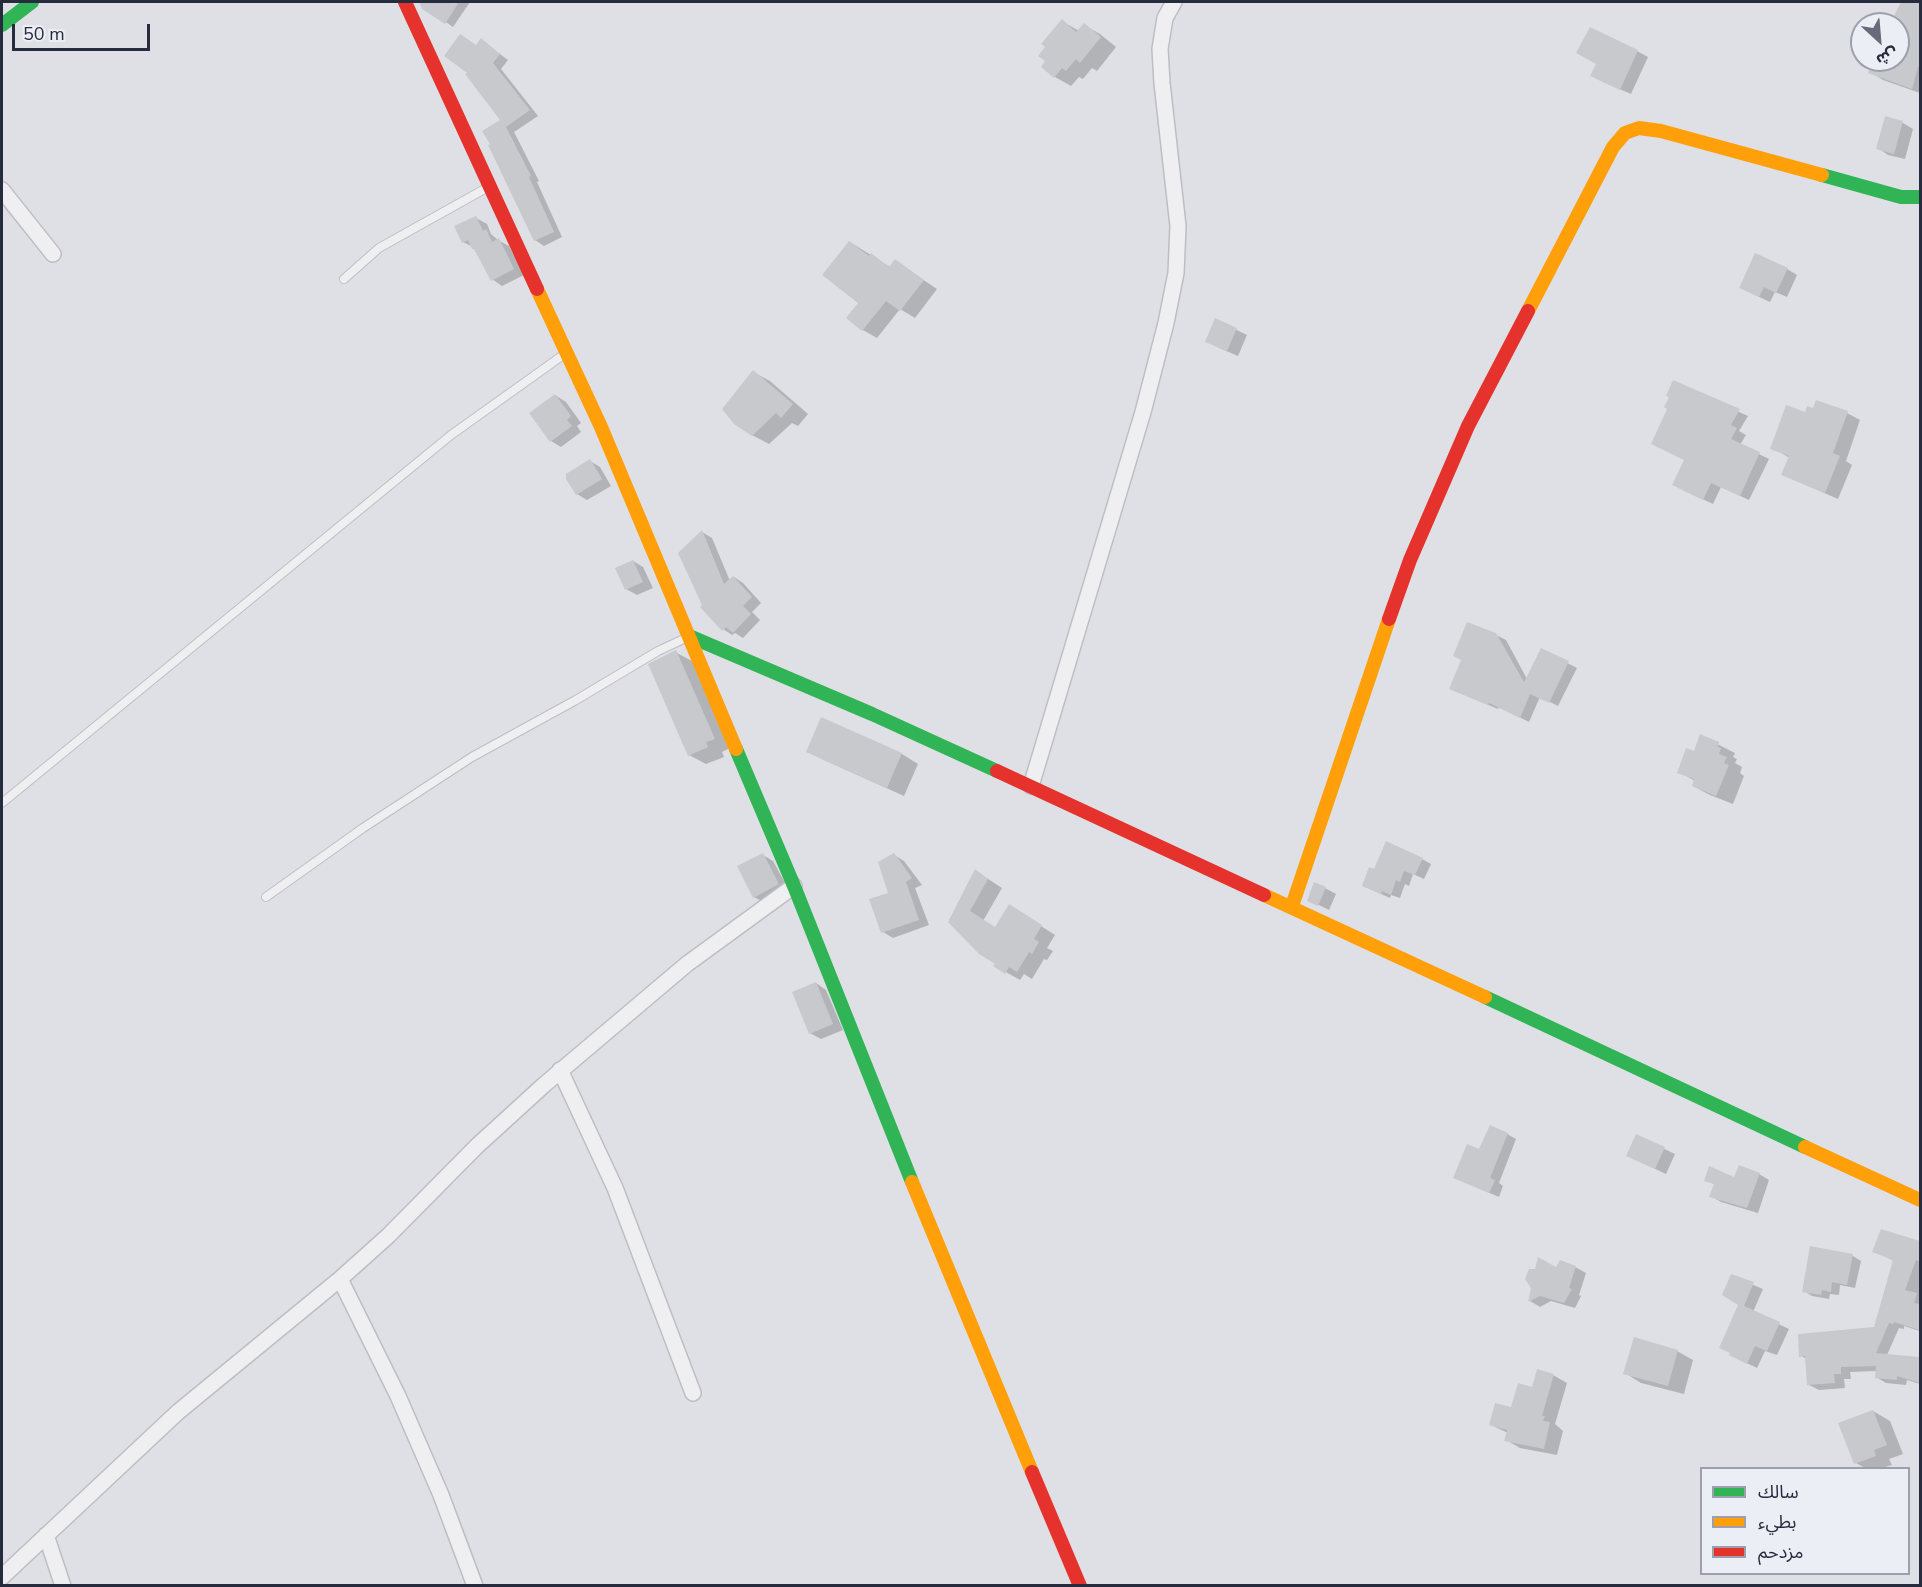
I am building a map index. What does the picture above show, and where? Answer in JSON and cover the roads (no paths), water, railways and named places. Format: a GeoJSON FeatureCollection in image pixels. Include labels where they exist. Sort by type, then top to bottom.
{"type":"FeatureCollection","features":[{"type":"Feature","properties":{"kind":"street"},"geometry":{"type":"LineString","coordinates":[[2,26],[32,2]]}},
{"type":"Feature","properties":{"kind":"street"},"geometry":{"type":"LineString","coordinates":[[405,2],[492,185],[602,427],[794,886],[934,1238],[1080,1586]]}},
{"type":"Feature","properties":{"kind":"street"},"geometry":{"type":"LineString","coordinates":[[1031,786],[1143,412],[1166,323],[1176,273],[1178,226],[1160,49],[1165,18],[1174,2]]}},
{"type":"Feature","properties":{"kind":"street"},"geometry":{"type":"LineString","coordinates":[[1292,906],[1414,549],[1468,426],[1613,147],[1625,133],[1639,128],[1661,131],[1901,197],[1920,197]]}},
{"type":"Feature","properties":{"kind":"street"},"geometry":{"type":"LineString","coordinates":[[2,190],[53,254]]}},
{"type":"Feature","properties":{"kind":"street"},"geometry":{"type":"LineString","coordinates":[[689,636],[872,714],[1031,786],[1920,1200]]}},
{"type":"Feature","properties":{"kind":"street"},"geometry":{"type":"LineString","coordinates":[[2,1577],[178,1412],[340,1279],[388,1236],[477,1146],[560,1070],[687,964],[794,886]]}},
{"type":"Feature","properties":{"kind":"street"},"geometry":{"type":"LineString","coordinates":[[560,1070],[615,1188],[693,1393]]}},
{"type":"Feature","properties":{"kind":"street"},"geometry":{"type":"LineString","coordinates":[[340,1279],[398,1396],[441,1496],[475,1586]]}},
{"type":"Feature","properties":{"kind":"street"},"geometry":{"type":"LineString","coordinates":[[46,1535],[63,1586]]}},
{"type":"Feature","properties":{"kind":"lane"},"geometry":{"type":"LineString","coordinates":[[344,279],[379,248],[492,185]]}},
{"type":"Feature","properties":{"kind":"lane"},"geometry":{"type":"LineString","coordinates":[[2,803],[451,435],[567,352]]}},
{"type":"Feature","properties":{"kind":"lane"},"geometry":{"type":"LineString","coordinates":[[266,897],[363,828],[472,757],[576,700],[658,651],[689,636]]}}]}
